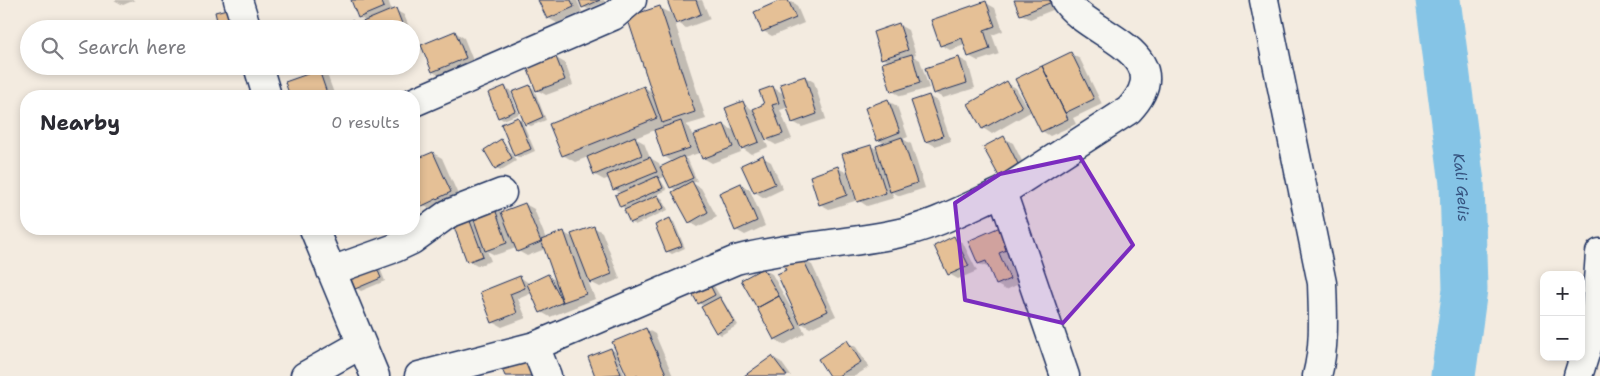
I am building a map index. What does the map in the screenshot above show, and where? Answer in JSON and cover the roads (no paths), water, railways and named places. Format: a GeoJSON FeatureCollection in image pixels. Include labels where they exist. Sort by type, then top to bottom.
{"type":"FeatureCollection","features":[{"type":"Feature","properties":{"kind":"street"},"geometry":{"type":"LineString","coordinates":[[238,0],[244,20]]}},
{"type":"Feature","properties":{"kind":"street"},"geometry":{"type":"LineString","coordinates":[[420,99],[613,16],[632,0]]}},
{"type":"Feature","properties":{"kind":"street"},"geometry":{"type":"LineString","coordinates":[[419,376],[535,346],[736,260],[761,253],[897,234],[921,227],[1002,192],[1129,110],[1140,99],[1145,85],[1144,71],[1137,58],[1127,48],[1079,13],[1065,0]]}},
{"type":"Feature","properties":{"kind":"street"},"geometry":{"type":"LineString","coordinates":[[1264,0],[1322,284],[1324,323],[1321,360],[1317,376]]}},
{"type":"Feature","properties":{"kind":"street"},"geometry":{"type":"LineString","coordinates":[[261,75],[265,90]]}},
{"type":"Feature","properties":{"kind":"street"},"geometry":{"type":"LineString","coordinates":[[1002,192],[1065,376]]}},
{"type":"Feature","properties":{"kind":"street"},"geometry":{"type":"LineString","coordinates":[[420,234],[448,214],[502,193]]}},
{"type":"Feature","properties":{"kind":"street"},"geometry":{"type":"LineString","coordinates":[[316,235],[360,345],[375,376]]}},
{"type":"Feature","properties":{"kind":"street"},"geometry":{"type":"LineString","coordinates":[[330,271],[395,248],[419,235]]}},
{"type":"Feature","properties":{"kind":"street"},"geometry":{"type":"LineString","coordinates":[[1578,376],[1597,322],[1600,253]]}},
{"type":"Feature","properties":{"kind":"street"},"geometry":{"type":"LineString","coordinates":[[305,376],[360,345]]}},
{"type":"Feature","properties":{"kind":"street"},"geometry":{"type":"LineString","coordinates":[[535,346],[547,376]]}},
{"type":"Feature","properties":{"kind":"waterway","name":"Kali Gelis"},"geometry":{"type":"LineString","coordinates":[[1438,0],[1462,183],[1465,289],[1453,376]]}}]}
